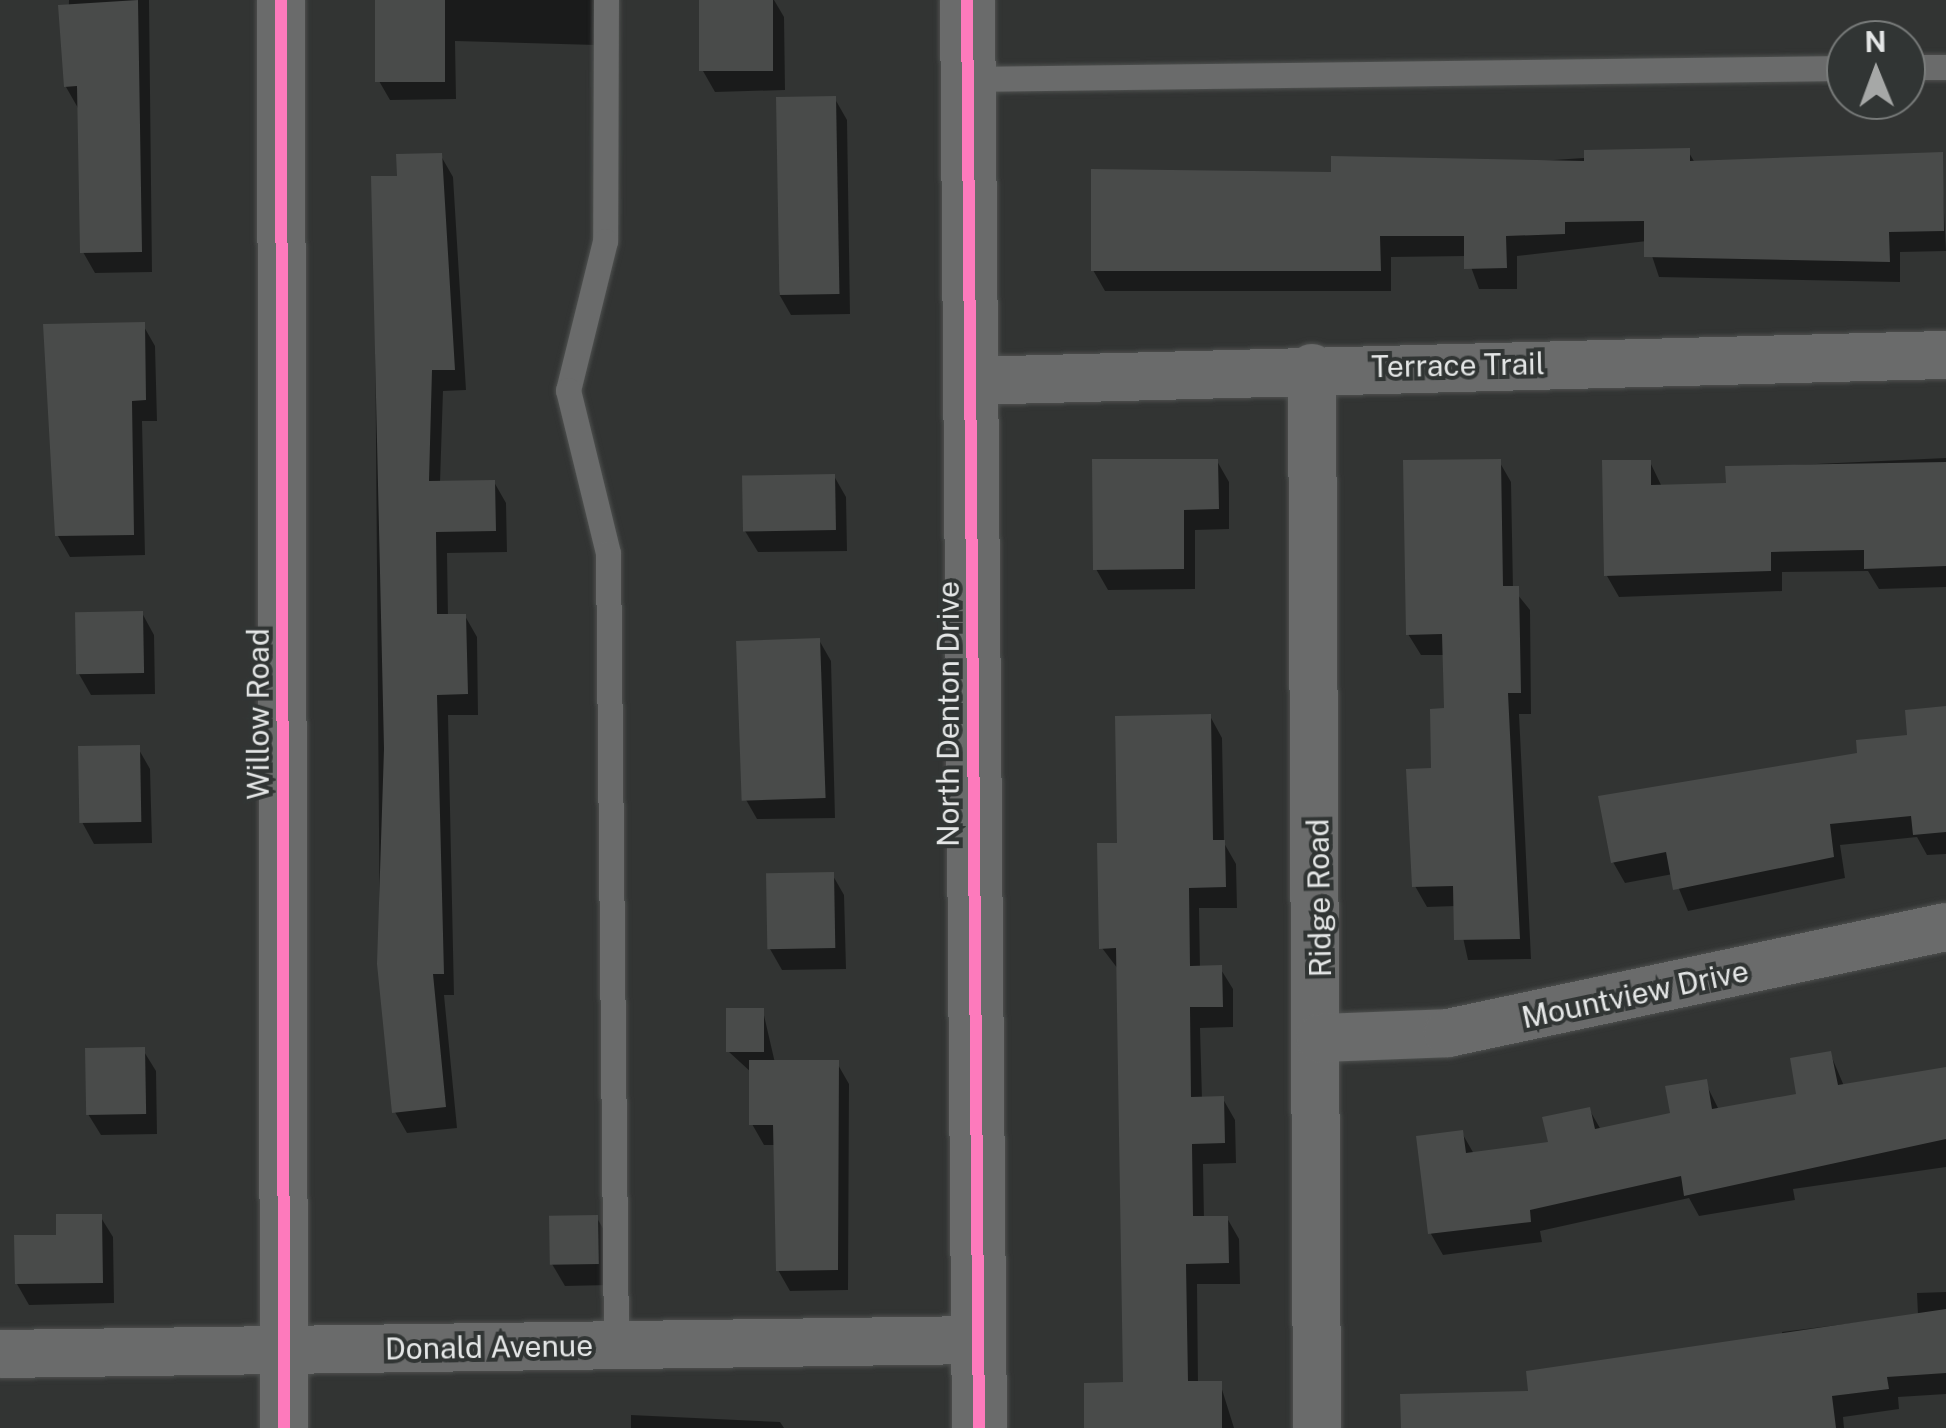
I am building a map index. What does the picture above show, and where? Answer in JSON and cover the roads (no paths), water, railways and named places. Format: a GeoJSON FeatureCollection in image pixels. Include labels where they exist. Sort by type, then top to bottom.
{"type":"FeatureCollection","features":[{"type":"Feature","properties":{"kind":"street","name":"Willow Road"},"geometry":{"type":"LineString","coordinates":[[281,0],[284,1428]]}},
{"type":"Feature","properties":{"kind":"street","name":"North Denton Drive"},"geometry":{"type":"LineString","coordinates":[[966,0],[979,1428]]}},
{"type":"Feature","properties":{"kind":"street","name":"Terrace Trail"},"geometry":{"type":"LineString","coordinates":[[970,381],[1312,368],[1946,355]]}},
{"type":"Feature","properties":{"kind":"street","name":"Ridge Road"},"geometry":{"type":"LineString","coordinates":[[1312,368],[1320,1038],[1317,1428]]}},
{"type":"Feature","properties":{"kind":"street","name":"Mountview Drive"},"geometry":{"type":"LineString","coordinates":[[1320,1038],[1448,1033],[1946,927]]}},
{"type":"Feature","properties":{"kind":"street","name":"Donald Avenue"},"geometry":{"type":"LineString","coordinates":[[0,1354],[978,1340]]}},
{"type":"Feature","properties":{"kind":"lane"},"geometry":{"type":"LineString","coordinates":[[606,0],[604,241],[568,390],[608,553],[616,1345]]}},
{"type":"Feature","properties":{"kind":"lane"},"geometry":{"type":"LineString","coordinates":[[967,78],[1826,68]]}}]}
